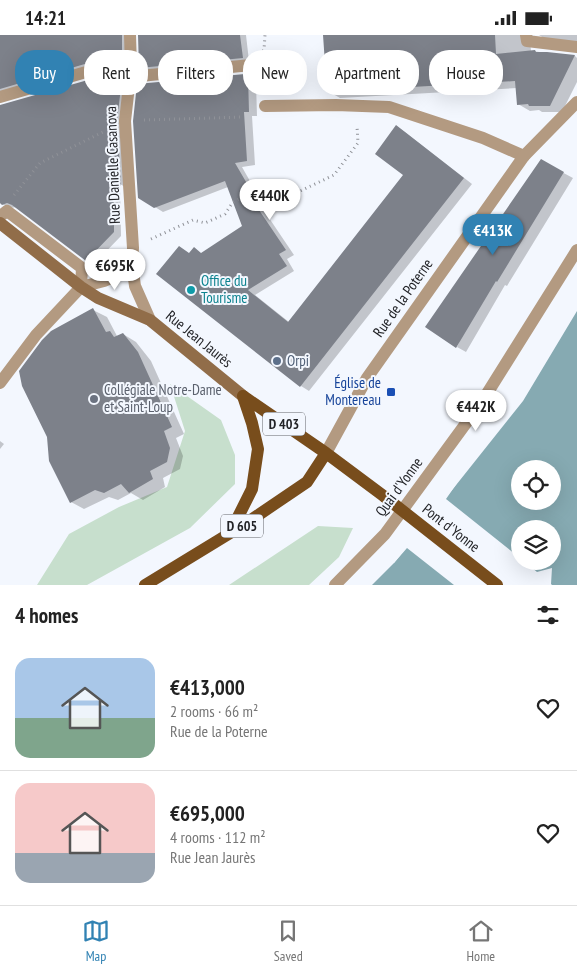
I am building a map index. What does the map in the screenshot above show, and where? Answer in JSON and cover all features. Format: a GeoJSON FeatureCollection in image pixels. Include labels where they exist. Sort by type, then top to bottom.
{"type":"FeatureCollection","features":[{"type":"Feature","properties":{"kind":"main road","name":"Rue Jean Jaurès"},"geometry":{"type":"LineString","coordinates":[[0,223],[81,287],[98,298],[150,320],[243,396],[326,453]]}},
{"type":"Feature","properties":{"kind":"main road"},"geometry":{"type":"LineString","coordinates":[[230,533],[252,489],[258,449],[243,396]]}},
{"type":"Feature","properties":{"kind":"main road","name":"Pont d'Yonne"},"geometry":{"type":"LineString","coordinates":[[326,453],[497,585]]}},
{"type":"Feature","properties":{"kind":"main road","name":"D 605"},"geometry":{"type":"LineString","coordinates":[[145,585],[230,533],[307,482],[326,453]]}},
{"type":"Feature","properties":{"kind":"street","name":"Rue Danielle Casanova"},"geometry":{"type":"LineString","coordinates":[[130,35],[131,50]]}},
{"type":"Feature","properties":{"kind":"street"},"geometry":{"type":"LineString","coordinates":[[526,35],[527,41],[577,47]]}},
{"type":"Feature","properties":{"kind":"street"},"geometry":{"type":"LineString","coordinates":[[148,75],[243,66]]}},
{"type":"Feature","properties":{"kind":"street"},"geometry":{"type":"LineString","coordinates":[[0,97],[84,73]]}},
{"type":"Feature","properties":{"kind":"street","name":"Rue Danielle Casanova"},"geometry":{"type":"LineString","coordinates":[[128,95],[125,121],[134,286],[150,320]]}},
{"type":"Feature","properties":{"kind":"street","name":"Rue de la Poterne"},"geometry":{"type":"LineString","coordinates":[[326,453],[367,378],[524,156],[577,102]]}},
{"type":"Feature","properties":{"kind":"street"},"geometry":{"type":"LineString","coordinates":[[265,106],[336,105],[389,107],[484,138],[524,156]]}},
{"type":"Feature","properties":{"kind":"street"},"geometry":{"type":"LineString","coordinates":[[0,216],[7,211],[82,268],[81,287]]}},
{"type":"Feature","properties":{"kind":"street","name":"Quai d'Yonne"},"geometry":{"type":"LineString","coordinates":[[336,585],[385,534],[482,400],[577,250]]}},
{"type":"Feature","properties":{"kind":"street"},"geometry":{"type":"LineString","coordinates":[[0,383],[36,335],[81,287],[104,281],[120,274],[132,263]]}},
{"type":"Feature","properties":{"kind":"path"},"geometry":{"type":"LineString","coordinates":[[132,248],[193,220],[205,223],[225,214],[233,202],[249,194],[296,193],[334,175],[358,143],[356,106]]}},
{"type":"Feature","properties":{"kind":"green space"},"geometry":{"type":"Polygon","coordinates":[[[170,384],[221,420],[235,455],[235,484],[190,528],[87,585],[37,585],[69,534],[119,507],[167,487],[185,431],[170,384]]]}},
{"type":"Feature","properties":{"kind":"green space"},"geometry":{"type":"Polygon","coordinates":[[[318,526],[353,528],[339,557],[309,585],[229,585],[318,526]]]}},
{"type":"Feature","properties":{"kind":"water"},"geometry":{"type":"Polygon","coordinates":[[[577,311],[577,585],[372,585],[394,563],[523,401],[577,311]]]}},
{"type":"Feature","properties":{"kind":"pier"},"geometry":{"type":"Polygon","coordinates":[[[455,482],[457,483],[446,499],[511,551],[511,570],[535,570],[537,572],[552,570],[552,585],[454,585],[407,548],[394,563],[392,562],[455,482]]]}},
{"type":"Feature","properties":{"kind":"building"},"geometry":{"type":"Polygon","coordinates":[[[0,35],[122,35],[122,50],[84,50],[84,64],[74,67],[74,50],[15,50],[15,85],[0,89],[0,35]]]}},
{"type":"Feature","properties":{"kind":"building"},"geometry":{"type":"Polygon","coordinates":[[[138,35],[240,35],[243,58],[233,59],[233,50],[158,50],[158,66],[148,67],[148,50],[138,50],[138,35]]]}},
{"type":"Feature","properties":{"kind":"building"},"geometry":{"type":"Polygon","coordinates":[[[323,35],[495,35],[496,50],[429,50],[429,86],[419,87],[419,50],[324,50],[323,35]]]}},
{"type":"Feature","properties":{"kind":"building"},"geometry":{"type":"Polygon","coordinates":[[[535,50],[536,52],[575,55],[550,106],[517,105],[515,81],[503,82],[503,53],[535,50]]]}},
{"type":"Feature","properties":{"kind":"building"},"geometry":{"type":"Polygon","coordinates":[[[243,74],[243,95],[249,95],[249,112],[244,112],[247,161],[235,163],[260,206],[257,207],[286,250],[279,254],[287,266],[248,290],[288,322],[403,175],[375,154],[396,125],[464,178],[300,387],[156,274],[179,246],[189,253],[194,247],[201,253],[242,226],[225,181],[154,208],[138,198],[133,121],[136,95],[148,95],[148,83],[158,82],[158,95],[233,95],[233,75],[243,74]]]}},
{"type":"Feature","properties":{"kind":"building"},"geometry":{"type":"Polygon","coordinates":[[[84,81],[84,95],[120,95],[117,121],[121,186],[114,181],[114,232],[86,261],[12,205],[7,203],[2,205],[0,203],[0,105],[35,95],[74,95],[74,84],[84,81]]]}},
{"type":"Feature","properties":{"kind":"building"},"geometry":{"type":"Polygon","coordinates":[[[541,159],[564,172],[456,348],[425,327],[541,159]]]}},
{"type":"Feature","properties":{"kind":"building","name":"Collégiale Notre-Dame et Saint-Loup"},"geometry":{"type":"Polygon","coordinates":[[[93,308],[106,332],[110,331],[114,337],[123,333],[138,352],[172,427],[164,431],[170,448],[167,462],[150,471],[153,479],[129,493],[121,484],[104,493],[95,490],[70,503],[49,461],[47,437],[22,386],[19,371],[51,331],[93,308]]]}},
{"type":"Feature","properties":{"kind":"place","name":"Office du Tourisme"},"geometry":{"type":"Point","coordinates":[191,290]}},
{"type":"Feature","properties":{"kind":"place","name":"Orpi"},"geometry":{"type":"Point","coordinates":[277,361]}},
{"type":"Feature","properties":{"kind":"place","name":"Église de Montereau"},"geometry":{"type":"Point","coordinates":[391,392]}},
{"type":"Feature","properties":{"kind":"place","name":"Collégiale Notre-Dame et Saint-Loup"},"geometry":{"type":"Point","coordinates":[94,399]}}]}
